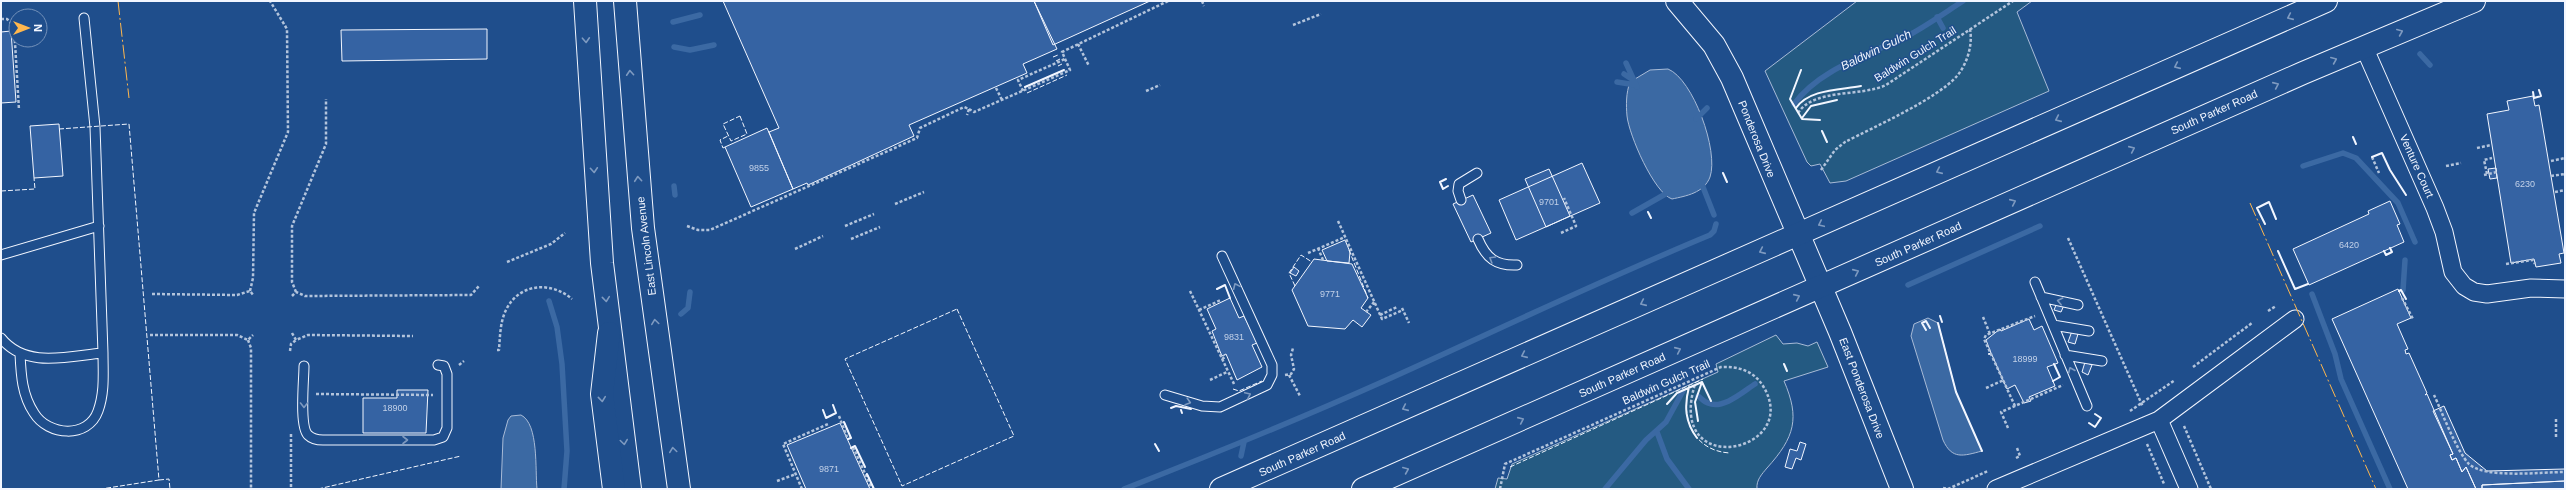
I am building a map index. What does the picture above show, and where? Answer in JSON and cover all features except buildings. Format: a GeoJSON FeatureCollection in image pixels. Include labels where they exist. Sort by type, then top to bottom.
{"type":"FeatureCollection","features":[{"type":"Feature","properties":{"kind":"main road"},"geometry":{"type":"LineString","coordinates":[[585,1],[595,181],[609,333],[630,489]]}},
{"type":"Feature","properties":{"kind":"main road","name":"East Lincoln Avenue"},"geometry":{"type":"LineString","coordinates":[[625,1],[643,228],[679,489]]}},
{"type":"Feature","properties":{"kind":"main road","name":"Ponderosa Drive"},"geometry":{"type":"LineString","coordinates":[[1677,1],[1714,45],[1730,73],[1820,287]]}},
{"type":"Feature","properties":{"kind":"main road","name":"South Parker Road"},"geometry":{"type":"LineString","coordinates":[[1221,489],[2326,1]]}},
{"type":"Feature","properties":{"kind":"main road","name":"South Parker Road"},"geometry":{"type":"LineString","coordinates":[[1363,489],[2364,47],[2474,1]]}},
{"type":"Feature","properties":{"kind":"main road","name":"East Ponderosa Drive"},"geometry":{"type":"LineString","coordinates":[[1820,287],[1902,489]]}},
{"type":"Feature","properties":{"kind":"main road"},"geometry":{"type":"LineString","coordinates":[[609,333],[602,394],[614,489]]}},
{"type":"Feature","properties":{"kind":"street","name":"Venture Court"},"geometry":{"type":"LineString","coordinates":[[2364,47],[2439,218],[2453,272],[2464,286],[2474,292],[2487,294],[2530,288],[2565,289]]}},
{"type":"Feature","properties":{"kind":"street"},"geometry":{"type":"LineString","coordinates":[[1996,489],[2153,416],[2295,319]]}},
{"type":"Feature","properties":{"kind":"street"},"geometry":{"type":"LineString","coordinates":[[2153,416],[2189,489]]}},
{"type":"Feature","properties":{"kind":"lane"},"geometry":{"type":"LineString","coordinates":[[20,354],[21,382],[34,413],[43,424],[51,429],[66,431],[84,429],[91,423],[98,412],[104,381],[95,127],[84,18]]}},
{"type":"Feature","properties":{"kind":"lane"},"geometry":{"type":"LineString","coordinates":[[1461,200],[1458,191],[1459,184],[1477,173]]}},
{"type":"Feature","properties":{"kind":"lane"},"geometry":{"type":"LineString","coordinates":[[1,255],[99,226]]}},
{"type":"Feature","properties":{"kind":"lane"},"geometry":{"type":"LineString","coordinates":[[1478,239],[1482,250],[1490,259],[1501,264],[1517,265]]}},
{"type":"Feature","properties":{"kind":"lane"},"geometry":{"type":"LineString","coordinates":[[1165,395],[1215,408],[1264,387],[1271,379],[1272,365],[1222,256]]}},
{"type":"Feature","properties":{"kind":"lane"},"geometry":{"type":"LineString","coordinates":[[2035,282],[2086,406]]}},
{"type":"Feature","properties":{"kind":"lane"},"geometry":{"type":"LineString","coordinates":[[2041,297],[2078,306]]}},
{"type":"Feature","properties":{"kind":"lane"},"geometry":{"type":"LineString","coordinates":[[2053,326],[2089,331]]}},
{"type":"Feature","properties":{"kind":"lane"},"geometry":{"type":"LineString","coordinates":[[1,338],[20,354],[40,358],[103,353]]}},
{"type":"Feature","properties":{"kind":"lane"},"geometry":{"type":"LineString","coordinates":[[2065,355],[2102,361]]}},
{"type":"Feature","properties":{"kind":"lane"},"geometry":{"type":"LineString","coordinates":[[304,366],[304,422],[306,432],[311,438],[323,440],[434,440],[444,437],[447,428],[447,374],[444,366],[438,366]]}},
{"type":"Feature","properties":{"kind":"path"},"geometry":{"type":"LineString","coordinates":[[250,291],[253,278],[254,213],[288,132],[287,29],[270,1]]}},
{"type":"Feature","properties":{"kind":"path"},"geometry":{"type":"LineString","coordinates":[[687,226],[698,230],[710,230],[917,138],[920,128],[964,107],[974,112],[1070,70],[1062,52],[1168,1]]}},
{"type":"Feature","properties":{"kind":"path"},"geometry":{"type":"LineString","coordinates":[[1202,1],[1204,6]]}},
{"type":"Feature","properties":{"kind":"path","name":"Baldwin Gulch Trail"},"geometry":{"type":"LineString","coordinates":[[1798,113],[1807,103],[1815,99],[1880,88],[2013,1]]}},
{"type":"Feature","properties":{"kind":"path"},"geometry":{"type":"LineString","coordinates":[[1293,25],[1321,14]]}},
{"type":"Feature","properties":{"kind":"path"},"geometry":{"type":"LineString","coordinates":[[1,19],[7,19],[14,26],[19,110]]}},
{"type":"Feature","properties":{"kind":"path"},"geometry":{"type":"LineString","coordinates":[[1821,170],[1842,145],[1932,95],[1956,76],[1970,45],[1970,29]]}},
{"type":"Feature","properties":{"kind":"path"},"geometry":{"type":"LineString","coordinates":[[1078,44],[1089,66]]}},
{"type":"Feature","properties":{"kind":"path"},"geometry":{"type":"LineString","coordinates":[[1023,91],[1018,80],[1065,59]]}},
{"type":"Feature","properties":{"kind":"path"},"geometry":{"type":"LineString","coordinates":[[1146,91],[1160,85]]}},
{"type":"Feature","properties":{"kind":"path"},"geometry":{"type":"LineString","coordinates":[[996,88],[1002,100]]}},
{"type":"Feature","properties":{"kind":"path"},"geometry":{"type":"LineString","coordinates":[[326,99],[326,144],[292,226],[292,282],[296,292],[305,296],[471,295],[479,286]]}},
{"type":"Feature","properties":{"kind":"path"},"geometry":{"type":"LineString","coordinates":[[991,105],[993,110]]}},
{"type":"Feature","properties":{"kind":"path"},"geometry":{"type":"LineString","coordinates":[[968,115],[969,109]]}},
{"type":"Feature","properties":{"kind":"path"},"geometry":{"type":"LineString","coordinates":[[2477,148],[2491,145]]}},
{"type":"Feature","properties":{"kind":"path"},"geometry":{"type":"LineString","coordinates":[[2372,157],[2379,173]]}},
{"type":"Feature","properties":{"kind":"path"},"geometry":{"type":"LineString","coordinates":[[2492,158],[2484,160],[2485,174],[2497,172]]}},
{"type":"Feature","properties":{"kind":"path"},"geometry":{"type":"LineString","coordinates":[[2551,161],[2565,158]]}},
{"type":"Feature","properties":{"kind":"path"},"geometry":{"type":"LineString","coordinates":[[2446,166],[2461,163]]}},
{"type":"Feature","properties":{"kind":"path"},"geometry":{"type":"LineString","coordinates":[[2551,176],[2565,174]]}},
{"type":"Feature","properties":{"kind":"path"},"geometry":{"type":"LineString","coordinates":[[2555,192],[2565,190]]}},
{"type":"Feature","properties":{"kind":"path"},"geometry":{"type":"LineString","coordinates":[[895,204],[924,192]]}},
{"type":"Feature","properties":{"kind":"path"},"geometry":{"type":"LineString","coordinates":[[1561,233],[1576,226],[1564,198]]}},
{"type":"Feature","properties":{"kind":"path"},"geometry":{"type":"LineString","coordinates":[[845,226],[874,214]]}},
{"type":"Feature","properties":{"kind":"path"},"geometry":{"type":"LineString","coordinates":[[1338,221],[1382,319],[1402,309],[1409,323]]}},
{"type":"Feature","properties":{"kind":"path"},"geometry":{"type":"LineString","coordinates":[[852,239],[880,227]]}},
{"type":"Feature","properties":{"kind":"path"},"geometry":{"type":"LineString","coordinates":[[507,262],[547,246],[557,241],[565,233]]}},
{"type":"Feature","properties":{"kind":"path"},"geometry":{"type":"LineString","coordinates":[[795,249],[823,236]]}},
{"type":"Feature","properties":{"kind":"path"},"geometry":{"type":"LineString","coordinates":[[1308,253],[1346,237]]}},
{"type":"Feature","properties":{"kind":"path"},"geometry":{"type":"LineString","coordinates":[[2068,238],[2142,404],[2153,416]]}},
{"type":"Feature","properties":{"kind":"path"},"geometry":{"type":"LineString","coordinates":[[1318,248],[1324,260]]}},
{"type":"Feature","properties":{"kind":"path"},"geometry":{"type":"LineString","coordinates":[[2506,264],[2533,260],[2535,264]]}},
{"type":"Feature","properties":{"kind":"path"},"geometry":{"type":"LineString","coordinates":[[497,350],[499,350],[500,329],[505,310],[519,295],[535,288],[547,286],[558,289],[572,299]]}},
{"type":"Feature","properties":{"kind":"path"},"geometry":{"type":"LineString","coordinates":[[152,294],[237,295],[250,291]]}},
{"type":"Feature","properties":{"kind":"path"},"geometry":{"type":"LineString","coordinates":[[250,291],[254,296]]}},
{"type":"Feature","properties":{"kind":"path"},"geometry":{"type":"LineString","coordinates":[[1190,291],[1233,384],[1239,382]]}},
{"type":"Feature","properties":{"kind":"path"},"geometry":{"type":"LineString","coordinates":[[292,296],[296,292]]}},
{"type":"Feature","properties":{"kind":"path"},"geometry":{"type":"LineString","coordinates":[[2402,298],[2413,319]]}},
{"type":"Feature","properties":{"kind":"path"},"geometry":{"type":"LineString","coordinates":[[1199,310],[1220,300]]}},
{"type":"Feature","properties":{"kind":"path"},"geometry":{"type":"LineString","coordinates":[[1366,312],[1374,302]]}},
{"type":"Feature","properties":{"kind":"path"},"geometry":{"type":"LineString","coordinates":[[2268,311],[2276,306]]}},
{"type":"Feature","properties":{"kind":"path"},"geometry":{"type":"LineString","coordinates":[[1380,315],[1397,308]]}},
{"type":"Feature","properties":{"kind":"path"},"geometry":{"type":"LineString","coordinates":[[2015,406],[2004,380],[1984,342],[1985,336],[2037,315]]}},
{"type":"Feature","properties":{"kind":"path"},"geometry":{"type":"LineString","coordinates":[[1983,317],[1990,334]]}},
{"type":"Feature","properties":{"kind":"path"},"geometry":{"type":"LineString","coordinates":[[2193,367],[2252,323]]}},
{"type":"Feature","properties":{"kind":"path"},"geometry":{"type":"LineString","coordinates":[[292,333],[296,340]]}},
{"type":"Feature","properties":{"kind":"path"},"geometry":{"type":"LineString","coordinates":[[150,335],[237,335],[248,340],[251,348],[251,489]]}},
{"type":"Feature","properties":{"kind":"path"},"geometry":{"type":"LineString","coordinates":[[248,340],[253,335]]}},
{"type":"Feature","properties":{"kind":"path"},"geometry":{"type":"LineString","coordinates":[[290,351],[291,344],[308,335],[413,336]]}},
{"type":"Feature","properties":{"kind":"path"},"geometry":{"type":"LineString","coordinates":[[1289,375],[1294,369],[1291,355],[1293,348]]}},
{"type":"Feature","properties":{"kind":"path"},"geometry":{"type":"LineString","coordinates":[[1222,359],[1225,357],[1224,355]]}},
{"type":"Feature","properties":{"kind":"path","name":"Baldwin Gulch Trail"},"geometry":{"type":"LineString","coordinates":[[1500,489],[1505,464],[1721,367],[1748,371],[1758,379],[1764,387],[1768,398],[1769,410],[1766,424],[1760,433],[1747,443],[1735,448],[1720,447],[1707,441],[1697,430],[1691,414],[1691,398],[1696,384]]}},
{"type":"Feature","properties":{"kind":"path"},"geometry":{"type":"LineString","coordinates":[[1210,380],[1228,372]]}},
{"type":"Feature","properties":{"kind":"path"},"geometry":{"type":"LineString","coordinates":[[1278,375],[1289,375]]}},
{"type":"Feature","properties":{"kind":"path"},"geometry":{"type":"LineString","coordinates":[[1289,375],[1300,396]]}},
{"type":"Feature","properties":{"kind":"path"},"geometry":{"type":"LineString","coordinates":[[2008,428],[2001,412],[2065,384],[2063,379]]}},
{"type":"Feature","properties":{"kind":"path"},"geometry":{"type":"LineString","coordinates":[[1986,388],[2004,380]]}},
{"type":"Feature","properties":{"kind":"path"},"geometry":{"type":"LineString","coordinates":[[2128,412],[2176,380]]}},
{"type":"Feature","properties":{"kind":"path"},"geometry":{"type":"LineString","coordinates":[[310,394],[441,395]]}},
{"type":"Feature","properties":{"kind":"path"},"geometry":{"type":"LineString","coordinates":[[2434,395],[2462,454],[2475,469],[2485,472],[2565,472]]}},
{"type":"Feature","properties":{"kind":"path"},"geometry":{"type":"LineString","coordinates":[[839,416],[847,437]]}},
{"type":"Feature","properties":{"kind":"path"},"geometry":{"type":"LineString","coordinates":[[2556,418],[2556,437]]}},
{"type":"Feature","properties":{"kind":"path"},"geometry":{"type":"LineString","coordinates":[[796,489],[802,488],[783,444],[828,424]]}},
{"type":"Feature","properties":{"kind":"path"},"geometry":{"type":"LineString","coordinates":[[2184,426],[2211,489]]}},
{"type":"Feature","properties":{"kind":"path"},"geometry":{"type":"LineString","coordinates":[[2146,443],[2164,484]]}},
{"type":"Feature","properties":{"kind":"path"},"geometry":{"type":"LineString","coordinates":[[2016,458],[2020,456],[2017,448]]}},
{"type":"Feature","properties":{"kind":"path"},"geometry":{"type":"LineString","coordinates":[[852,450],[854,449],[865,470],[872,489]]}},
{"type":"Feature","properties":{"kind":"path"},"geometry":{"type":"LineString","coordinates":[[1943,488],[1948,489],[1993,469]]}},
{"type":"Feature","properties":{"kind":"path"},"geometry":{"type":"LineString","coordinates":[[777,481],[796,474]]}},
{"type":"Feature","properties":{"kind":"shaded area"},"geometry":{"type":"Polygon","coordinates":[[[1857,1],[2032,1],[2017,12],[2049,91],[1846,181],[1830,183],[1820,164],[1811,166],[1807,162],[1765,71],[1857,1]]]}},
{"type":"Feature","properties":{"kind":"shaded area"},"geometry":{"type":"Polygon","coordinates":[[[1668,69],[1677,75],[1695,101],[1707,134],[1711,151],[1712,165],[1710,177],[1704,187],[1694,193],[1672,199],[1665,194],[1650,175],[1632,136],[1626,108],[1630,82],[1650,70],[1668,69]]]}},
{"type":"Feature","properties":{"kind":"shaded area"},"geometry":{"type":"Polygon","coordinates":[[[1928,318],[1938,323],[1956,392],[1982,451],[1964,455],[1954,454],[1946,446],[1943,440],[1911,336],[1914,324],[1928,318]]]}},
{"type":"Feature","properties":{"kind":"shaded area"},"geometry":{"type":"Polygon","coordinates":[[[1776,335],[1783,344],[1797,343],[1808,346],[1817,342],[1828,367],[1784,381],[1792,406],[1792,427],[1784,447],[1760,477],[1757,483],[1757,489],[1495,489],[1498,478],[1507,479],[1512,464],[1718,372],[1716,364],[1776,335]]]}},
{"type":"Feature","properties":{"kind":"shaded area"},"geometry":{"type":"Polygon","coordinates":[[[521,415],[527,420],[533,437],[536,460],[537,489],[501,489],[503,438],[508,420],[511,416],[521,415]]]}},
{"type":"Feature","properties":{"kind":"waterway","name":"Baldwin Gulch"},"geometry":{"type":"LineString","coordinates":[[1794,104],[1805,91],[1832,71],[1911,34],[1963,1]]}},
{"type":"Feature","properties":{"kind":"waterway"},"geometry":{"type":"LineString","coordinates":[[673,22],[700,15]]}},
{"type":"Feature","properties":{"kind":"waterway"},"geometry":{"type":"LineString","coordinates":[[1937,17],[1943,28]]}},
{"type":"Feature","properties":{"kind":"waterway"},"geometry":{"type":"LineString","coordinates":[[674,47],[690,50],[714,45]]}},
{"type":"Feature","properties":{"kind":"waterway"},"geometry":{"type":"LineString","coordinates":[[2420,54],[2430,65]]}},
{"type":"Feature","properties":{"kind":"waterway"},"geometry":{"type":"LineString","coordinates":[[1626,63],[1637,87]]}},
{"type":"Feature","properties":{"kind":"waterway"},"geometry":{"type":"LineString","coordinates":[[1624,74],[1633,80]]}},
{"type":"Feature","properties":{"kind":"waterway"},"geometry":{"type":"LineString","coordinates":[[1617,82],[1636,85]]}},
{"type":"Feature","properties":{"kind":"waterway"},"geometry":{"type":"LineString","coordinates":[[1696,119],[1707,108]]}},
{"type":"Feature","properties":{"kind":"waterway"},"geometry":{"type":"LineString","coordinates":[[2303,166],[2343,153],[2356,158],[2398,203],[2415,242]]}},
{"type":"Feature","properties":{"kind":"waterway"},"geometry":{"type":"LineString","coordinates":[[1701,182],[1714,215]]}},
{"type":"Feature","properties":{"kind":"waterway"},"geometry":{"type":"LineString","coordinates":[[674,186],[675,195]]}},
{"type":"Feature","properties":{"kind":"waterway"},"geometry":{"type":"LineString","coordinates":[[1632,213],[1669,192]]}},
{"type":"Feature","properties":{"kind":"waterway"},"geometry":{"type":"LineString","coordinates":[[1124,489],[1254,437],[1382,382],[1586,289],[1710,235],[1714,231],[1716,224]]}},
{"type":"Feature","properties":{"kind":"waterway"},"geometry":{"type":"LineString","coordinates":[[1908,285],[2040,226]]}},
{"type":"Feature","properties":{"kind":"waterway"},"geometry":{"type":"LineString","coordinates":[[2403,290],[2405,260]]}},
{"type":"Feature","properties":{"kind":"waterway"},"geometry":{"type":"LineString","coordinates":[[681,314],[688,308],[690,292]]}},
{"type":"Feature","properties":{"kind":"waterway"},"geometry":{"type":"LineString","coordinates":[[2312,294],[2335,354],[2341,379],[2390,489]]}},
{"type":"Feature","properties":{"kind":"waterway"},"geometry":{"type":"LineString","coordinates":[[549,301],[557,327],[562,364],[567,451],[564,489]]}},
{"type":"Feature","properties":{"kind":"waterway"},"geometry":{"type":"LineString","coordinates":[[1698,396],[1704,401],[1720,404],[1733,399],[1755,384]]}},
{"type":"Feature","properties":{"kind":"waterway","name":"Baldwin Gulch"},"geometry":{"type":"LineString","coordinates":[[1605,489],[1646,440],[1666,422],[1683,391]]}},
{"type":"Feature","properties":{"kind":"waterway"},"geometry":{"type":"LineString","coordinates":[[1657,432],[1667,459],[1689,489]]}},
{"type":"Feature","properties":{"kind":"waterway"},"geometry":{"type":"LineString","coordinates":[[1241,456],[1244,442]]}},
{"type":"Feature","properties":{"kind":"fence"},"geometry":{"type":"LineString","coordinates":[[1053,57],[1058,55]]}},
{"type":"Feature","properties":{"kind":"fence"},"geometry":{"type":"LineString","coordinates":[[1056,61],[1060,59]]}},
{"type":"Feature","properties":{"kind":"fence"},"geometry":{"type":"LineString","coordinates":[[1058,66],[1062,64]]}},
{"type":"Feature","properties":{"kind":"fence"},"geometry":{"type":"LineString","coordinates":[[1025,87],[1064,70]]}},
{"type":"Feature","properties":{"kind":"fence"},"geometry":{"type":"LineString","coordinates":[[1027,93],[1067,75]]}},
{"type":"Feature","properties":{"kind":"fence"},"geometry":{"type":"LineString","coordinates":[[740,116],[747,134],[731,141],[723,124],[740,116]]}},
{"type":"Feature","properties":{"kind":"fence"},"geometry":{"type":"LineString","coordinates":[[59,129],[129,124],[159,480],[101,489]]}},
{"type":"Feature","properties":{"kind":"fence"},"geometry":{"type":"LineString","coordinates":[[725,147],[723,148],[720,140],[728,136]]}},
{"type":"Feature","properties":{"kind":"fence"},"geometry":{"type":"LineString","coordinates":[[1,191],[35,189],[34,178]]}},
{"type":"Feature","properties":{"kind":"fence"},"geometry":{"type":"LineString","coordinates":[[1349,250],[1368,298]]}},
{"type":"Feature","properties":{"kind":"fence"},"geometry":{"type":"LineString","coordinates":[[1295,286],[1289,273],[1301,255],[1312,262]]}},
{"type":"Feature","properties":{"kind":"fence"},"geometry":{"type":"LineString","coordinates":[[957,309],[1014,436],[902,486],[845,359],[957,309]]}},
{"type":"Feature","properties":{"kind":"fence"},"geometry":{"type":"LineString","coordinates":[[1510,467],[1703,379]]}},
{"type":"Feature","properties":{"kind":"fence"},"geometry":{"type":"LineString","coordinates":[[1233,389],[1239,391],[1262,381]]}},
{"type":"Feature","properties":{"kind":"fence"},"geometry":{"type":"LineString","coordinates":[[1689,387],[1687,411],[1693,431],[1699,440],[1707,446],[1718,451],[1730,453]]}},
{"type":"Feature","properties":{"kind":"fence"},"geometry":{"type":"LineString","coordinates":[[844,422],[851,438],[848,439]]}},
{"type":"Feature","properties":{"kind":"fence"},"geometry":{"type":"LineString","coordinates":[[851,448],[855,446],[865,467]]}},
{"type":"Feature","properties":{"kind":"fence"},"geometry":{"type":"LineString","coordinates":[[318,489],[461,456]]}},
{"type":"Feature","properties":{"kind":"fence"},"geometry":{"type":"LineString","coordinates":[[867,474],[874,489]]}},
{"type":"Feature","properties":{"kind":"fence"},"geometry":{"type":"LineString","coordinates":[[159,480],[169,479],[170,489]]}},
{"type":"Feature","properties":{"kind":"wall"},"geometry":{"type":"LineString","coordinates":[[1025,87],[1064,70]]}},
{"type":"Feature","properties":{"kind":"wall"},"geometry":{"type":"LineString","coordinates":[[1801,70],[1790,99],[1802,119],[1820,120]]}},
{"type":"Feature","properties":{"kind":"wall"},"geometry":{"type":"LineString","coordinates":[[1796,108],[1809,97],[1817,94],[1826,91],[1861,86]]}},
{"type":"Feature","properties":{"kind":"wall"},"geometry":{"type":"LineString","coordinates":[[2533,92],[2534,98],[2541,96],[2539,90]]}},
{"type":"Feature","properties":{"kind":"wall"},"geometry":{"type":"LineString","coordinates":[[1802,118],[1811,106],[1837,100]]}},
{"type":"Feature","properties":{"kind":"wall"},"geometry":{"type":"LineString","coordinates":[[1822,131],[1827,142]]}},
{"type":"Feature","properties":{"kind":"wall"},"geometry":{"type":"LineString","coordinates":[[2353,137],[2356,144]]}},
{"type":"Feature","properties":{"kind":"wall"},"geometry":{"type":"LineString","coordinates":[[2372,157],[2382,153],[2390,170],[2406,195]]}},
{"type":"Feature","properties":{"kind":"wall"},"geometry":{"type":"LineString","coordinates":[[1723,173],[1727,182]]}},
{"type":"Feature","properties":{"kind":"wall"},"geometry":{"type":"LineString","coordinates":[[1446,179],[1440,182],[1443,189],[1448,186]]}},
{"type":"Feature","properties":{"kind":"wall"},"geometry":{"type":"LineString","coordinates":[[2265,224],[2257,208],[2269,202],[2276,219]]}},
{"type":"Feature","properties":{"kind":"wall"},"geometry":{"type":"LineString","coordinates":[[1648,212],[1651,218]]}},
{"type":"Feature","properties":{"kind":"wall"},"geometry":{"type":"LineString","coordinates":[[2384,251],[2386,255],[2392,252],[2390,248]]}},
{"type":"Feature","properties":{"kind":"wall"},"geometry":{"type":"LineString","coordinates":[[2278,251],[2295,289],[2308,284]]}},
{"type":"Feature","properties":{"kind":"wall"},"geometry":{"type":"LineString","coordinates":[[1217,289],[1225,285],[1230,298]]}},
{"type":"Feature","properties":{"kind":"wall"},"geometry":{"type":"LineString","coordinates":[[2399,291],[2401,290],[2406,299]]}},
{"type":"Feature","properties":{"kind":"wall"},"geometry":{"type":"LineString","coordinates":[[1940,316],[1942,322]]}},
{"type":"Feature","properties":{"kind":"wall"},"geometry":{"type":"LineString","coordinates":[[1926,330],[1922,323],[1926,321],[1930,328]]}},
{"type":"Feature","properties":{"kind":"wall"},"geometry":{"type":"LineString","coordinates":[[1938,323],[1956,392],[1982,451]]}},
{"type":"Feature","properties":{"kind":"wall"},"geometry":{"type":"LineString","coordinates":[[1784,364],[1787,371]]}},
{"type":"Feature","properties":{"kind":"wall"},"geometry":{"type":"LineString","coordinates":[[2053,381],[2060,377],[2054,364]]}},
{"type":"Feature","properties":{"kind":"wall"},"geometry":{"type":"LineString","coordinates":[[1667,404],[1677,393],[1702,382],[1711,401]]}},
{"type":"Feature","properties":{"kind":"wall"},"geometry":{"type":"LineString","coordinates":[[1698,421],[1695,402],[1702,382]]}},
{"type":"Feature","properties":{"kind":"wall"},"geometry":{"type":"LineString","coordinates":[[1689,387],[1686,401],[1687,414],[1690,426],[1697,438]]}},
{"type":"Feature","properties":{"kind":"wall"},"geometry":{"type":"LineString","coordinates":[[823,410],[826,418],[836,413],[833,405]]}},
{"type":"Feature","properties":{"kind":"wall"},"geometry":{"type":"LineString","coordinates":[[1171,408],[1176,406],[1191,409]]}},
{"type":"Feature","properties":{"kind":"wall"},"geometry":{"type":"LineString","coordinates":[[2089,423],[2095,427],[2101,418],[2095,414]]}},
{"type":"Feature","properties":{"kind":"wall"},"geometry":{"type":"LineString","coordinates":[[844,422],[851,438],[848,439]]}},
{"type":"Feature","properties":{"kind":"wall"},"geometry":{"type":"LineString","coordinates":[[1155,444],[1159,451]]}},
{"type":"Feature","properties":{"kind":"wall"},"geometry":{"type":"LineString","coordinates":[[851,448],[855,446],[865,467]]}},
{"type":"Feature","properties":{"kind":"wall"},"geometry":{"type":"LineString","coordinates":[[867,474],[874,489]]}},
{"type":"Feature","properties":{"kind":"power"},"geometry":{"type":"LineString","coordinates":[[118,1],[129,98]]}},
{"type":"Feature","properties":{"kind":"power"},"geometry":{"type":"LineString","coordinates":[[2250,203],[2376,489]]}}]}
